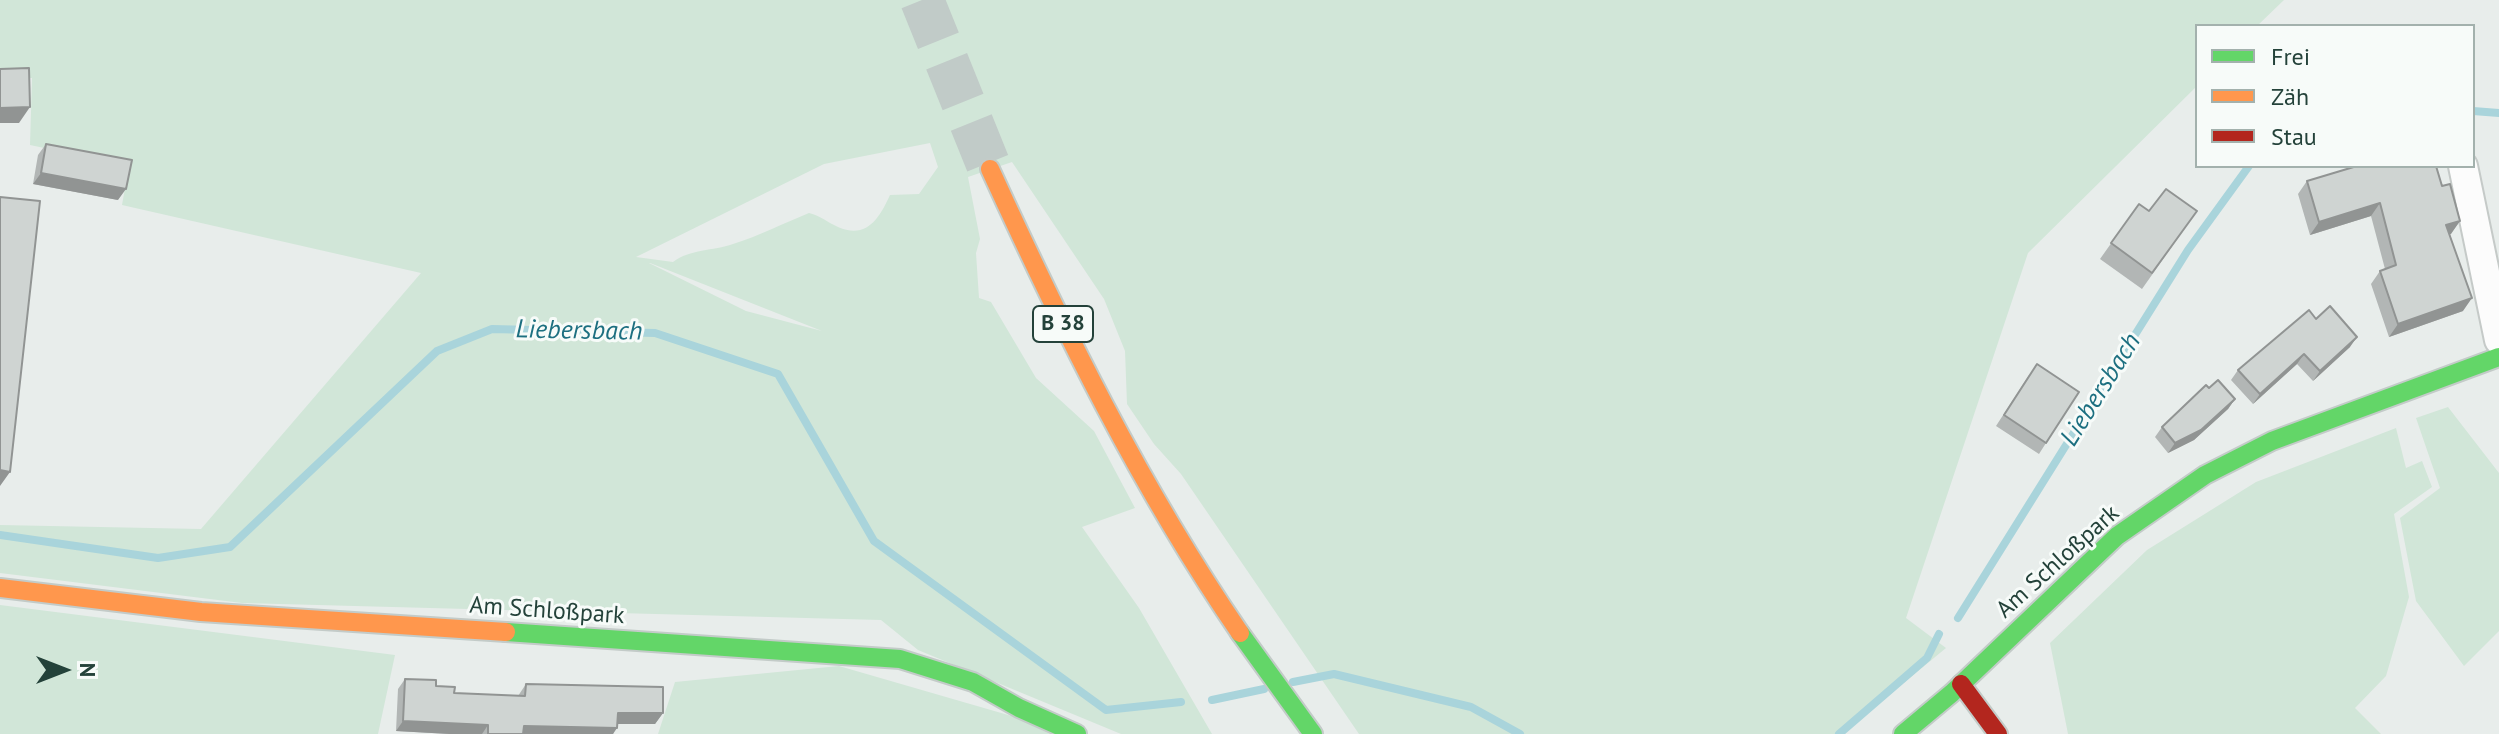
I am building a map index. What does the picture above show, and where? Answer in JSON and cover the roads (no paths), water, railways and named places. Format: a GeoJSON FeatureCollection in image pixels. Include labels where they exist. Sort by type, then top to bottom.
{"type":"FeatureCollection","features":[{"type":"Feature","properties":{"kind":"street"},"geometry":{"type":"LineString","coordinates":[[2463,168],[2499,340]]}},
{"type":"Feature","properties":{"kind":"street","name":"B 38"},"geometry":{"type":"LineString","coordinates":[[990,169],[1040,279],[1141,477],[1258,661],[1313,734]]}},
{"type":"Feature","properties":{"kind":"street","name":"Am Schloßpark"},"geometry":{"type":"LineString","coordinates":[[1903,734],[1955,696],[2117,536],[2205,475],[2272,441],[2499,357]]}},
{"type":"Feature","properties":{"kind":"street","name":"Am Schloßpark"},"geometry":{"type":"LineString","coordinates":[[0,588],[201,612],[900,659],[973,682],[1019,708],[1077,734]]}},
{"type":"Feature","properties":{"kind":"street"},"geometry":{"type":"LineString","coordinates":[[1955,696],[1998,734]]}},
{"type":"Feature","properties":{"kind":"waterway","name":"Liebersbach"},"geometry":{"type":"LineString","coordinates":[[2475,111],[2499,113]]}},
{"type":"Feature","properties":{"kind":"waterway","name":"Liebersbach"},"geometry":{"type":"LineString","coordinates":[[1958,618],[2188,250],[2248,168]]}},
{"type":"Feature","properties":{"kind":"waterway","name":"Liebersbach"},"geometry":{"type":"LineString","coordinates":[[0,535],[158,558],[230,547],[437,351],[492,329],[655,333],[778,374],[874,541],[1106,710],[1181,702]]}},
{"type":"Feature","properties":{"kind":"waterway","name":"Liebersbach"},"geometry":{"type":"LineString","coordinates":[[1839,734],[1927,658],[1939,634]]}},
{"type":"Feature","properties":{"kind":"waterway","name":"Liebersbach"},"geometry":{"type":"LineString","coordinates":[[1293,682],[1334,674],[1471,707],[1520,734]]}},
{"type":"Feature","properties":{"kind":"waterway","name":"Liebersbach"},"geometry":{"type":"LineString","coordinates":[[1212,700],[1264,689]]}},
{"type":"Feature","properties":{"kind":"tunnel"},"geometry":{"type":"LineString","coordinates":[[922,0],[990,169]]}}]}
